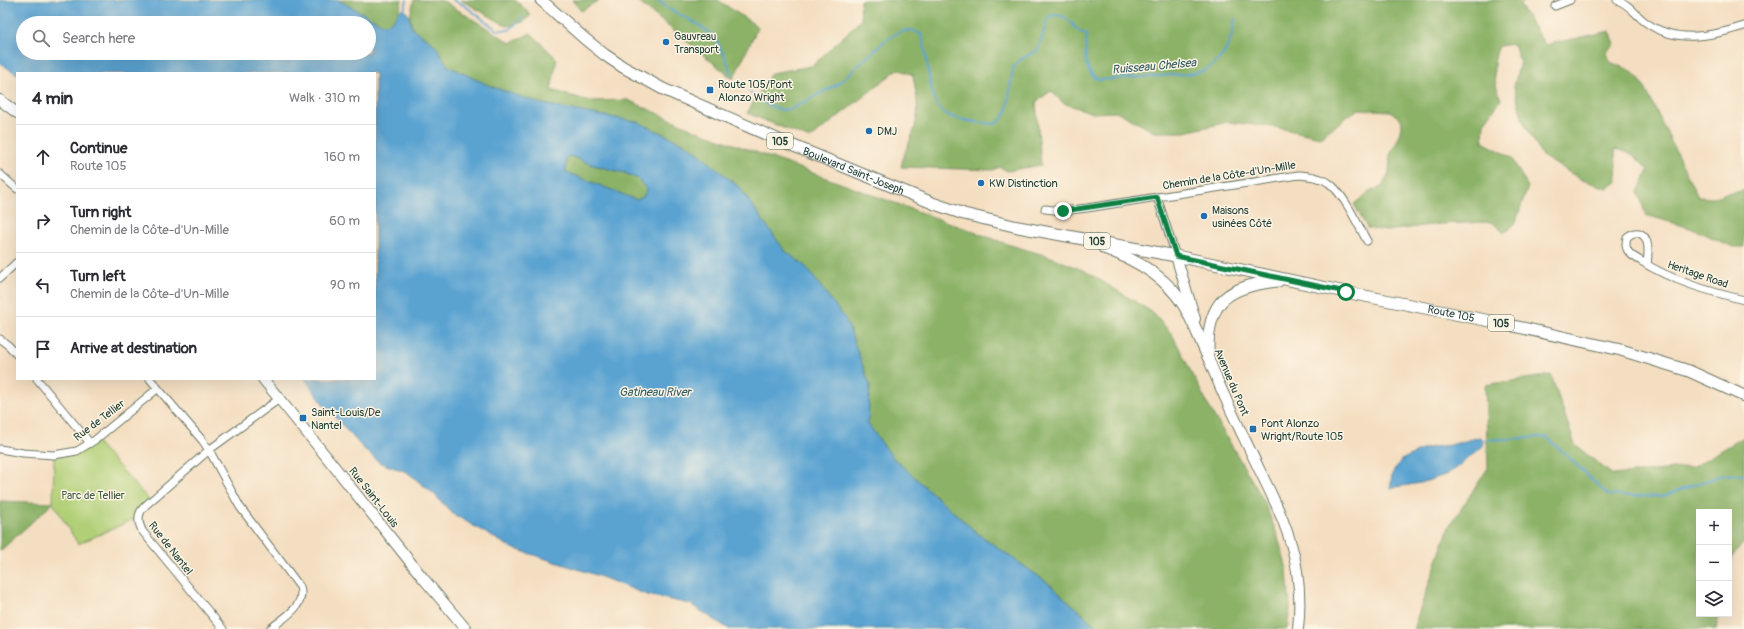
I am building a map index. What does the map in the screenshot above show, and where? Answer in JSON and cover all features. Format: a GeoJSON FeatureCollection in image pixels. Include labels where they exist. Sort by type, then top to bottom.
{"type":"FeatureCollection","features":[{"type":"Feature","properties":{"kind":"main road","name":"Boulevard Saint-Joseph"},"geometry":{"type":"LineString","coordinates":[[542,0],[585,39],[606,55],[623,67],[663,89],[779,140],[935,204],[964,214],[1018,227],[1176,256]]}},
{"type":"Feature","properties":{"kind":"main road"},"geometry":{"type":"LineString","coordinates":[[1,101],[16,112]]}},
{"type":"Feature","properties":{"kind":"main road"},"geometry":{"type":"LineString","coordinates":[[1018,227],[1103,248],[1132,260],[1156,275],[1175,293],[1184,305],[1208,357]]}},
{"type":"Feature","properties":{"kind":"main road","name":"Route 105"},"geometry":{"type":"LineString","coordinates":[[1176,256],[1500,323],[1621,350],[1689,371],[1744,396]]}},
{"type":"Feature","properties":{"kind":"main road","name":"Avenue du Pont"},"geometry":{"type":"LineString","coordinates":[[1176,256],[1208,357],[1229,406],[1270,492],[1288,536],[1297,570],[1300,592],[1298,629]]}},
{"type":"Feature","properties":{"kind":"main road"},"geometry":{"type":"LineString","coordinates":[[1208,357],[1209,323],[1214,312],[1229,295],[1246,285],[1290,280]]}},
{"type":"Feature","properties":{"kind":"main road","name":"Rue Saint-Louis"},"geometry":{"type":"LineString","coordinates":[[264,380],[423,578],[466,629]]}},
{"type":"Feature","properties":{"kind":"street"},"geometry":{"type":"LineString","coordinates":[[1556,6],[1570,0]]}},
{"type":"Feature","properties":{"kind":"street"},"geometry":{"type":"LineString","coordinates":[[1618,0],[1623,2],[1644,21],[1662,32],[1681,36],[1687,37],[1716,34],[1744,26]]}},
{"type":"Feature","properties":{"kind":"street"},"geometry":{"type":"LineString","coordinates":[[0,174],[16,188]]}},
{"type":"Feature","properties":{"kind":"street","name":"Chemin de la Côte-d'Un-Mille"},"geometry":{"type":"LineString","coordinates":[[1045,210],[1063,211],[1283,176],[1312,176],[1329,183],[1336,190],[1349,208],[1367,241]]}},
{"type":"Feature","properties":{"kind":"street","name":"Chemin de la Côte-d'Un-Mille"},"geometry":{"type":"LineString","coordinates":[[1157,197],[1176,256]]}},
{"type":"Feature","properties":{"kind":"street"},"geometry":{"type":"LineString","coordinates":[[0,278],[16,263]]}},
{"type":"Feature","properties":{"kind":"street","name":"Heritage Road"},"geometry":{"type":"LineString","coordinates":[[1647,265],[1658,272],[1682,281],[1744,300]]}},
{"type":"Feature","properties":{"kind":"street"},"geometry":{"type":"LineString","coordinates":[[0,339],[16,354]]}},
{"type":"Feature","properties":{"kind":"street"},"geometry":{"type":"LineString","coordinates":[[38,380],[90,443]]}},
{"type":"Feature","properties":{"kind":"street"},"geometry":{"type":"LineString","coordinates":[[151,380],[209,450],[240,507],[300,587],[301,596],[298,605],[270,629]]}},
{"type":"Feature","properties":{"kind":"street","name":"Rue de Tellier"},"geometry":{"type":"LineString","coordinates":[[0,449],[23,453],[54,455],[74,452],[90,443],[157,389]]}},
{"type":"Feature","properties":{"kind":"street","name":"Rue de Nantel"},"geometry":{"type":"LineString","coordinates":[[223,629],[143,532],[139,522],[139,513],[146,505],[209,450],[279,399]]}},
{"type":"Feature","properties":{"kind":"green space"},"geometry":{"type":"Polygon","coordinates":[[[338,0],[402,0],[394,20],[387,24],[383,25],[376,21],[376,16],[367,16],[338,0]]]}},
{"type":"Feature","properties":{"kind":"green space"},"geometry":{"type":"Polygon","coordinates":[[[414,0],[437,0],[445,2],[511,43],[531,33],[557,59],[551,90],[590,101],[628,100],[695,130],[1007,244],[1051,257],[1085,271],[1152,312],[1172,334],[1209,407],[1264,501],[1278,537],[1287,570],[1290,608],[1287,629],[1099,629],[1048,583],[977,533],[893,458],[868,424],[870,385],[806,267],[784,250],[740,188],[691,147],[638,122],[539,103],[490,86],[448,66],[435,45],[412,28],[410,16],[414,0]]]}},
{"type":"Feature","properties":{"kind":"green space"},"geometry":{"type":"Polygon","coordinates":[[[461,0],[515,0],[531,15],[523,22],[507,26],[461,0]]]}},
{"type":"Feature","properties":{"kind":"green space"},"geometry":{"type":"Polygon","coordinates":[[[572,0],[599,0],[581,11],[572,0]]]}},
{"type":"Feature","properties":{"kind":"green space"},"geometry":{"type":"Polygon","coordinates":[[[636,0],[718,0],[758,27],[733,79],[636,0]]]}},
{"type":"Feature","properties":{"kind":"green space"},"geometry":{"type":"Polygon","coordinates":[[[860,0],[1527,0],[1520,5],[1545,45],[1610,31],[1615,44],[1607,52],[1610,62],[1632,72],[1639,79],[1646,90],[1698,197],[1712,198],[1726,193],[1744,191],[1744,247],[1733,247],[1690,228],[1646,215],[1638,192],[1648,170],[1632,154],[1615,149],[1617,182],[1607,188],[1582,180],[1542,156],[1523,121],[1514,87],[1520,61],[1514,44],[1499,46],[1496,53],[1494,73],[1496,86],[1501,100],[1484,123],[1483,142],[1511,157],[1528,187],[1515,224],[1504,233],[1492,222],[1439,224],[1386,231],[1367,228],[1354,204],[1369,192],[1382,187],[1389,173],[1390,155],[1399,137],[1402,120],[1390,111],[1358,109],[1320,137],[1270,126],[1228,122],[1185,132],[1154,132],[1118,112],[1093,113],[1063,103],[1051,91],[1036,102],[1041,165],[1007,171],[1000,167],[993,170],[901,167],[904,155],[915,128],[917,105],[913,75],[898,69],[810,139],[747,113],[771,73],[812,66],[861,20],[860,0]]]}},
{"type":"Feature","properties":{"kind":"green space"},"geometry":{"type":"Polygon","coordinates":[[[570,156],[593,165],[625,173],[638,179],[647,190],[643,197],[637,200],[566,172],[566,158],[570,156]]]}},
{"type":"Feature","properties":{"kind":"green space"},"geometry":{"type":"Polygon","coordinates":[[[1551,375],[1575,445],[1613,475],[1693,467],[1744,437],[1744,542],[1732,557],[1732,509],[1696,509],[1696,617],[1718,617],[1716,629],[1413,629],[1449,527],[1488,468],[1485,385],[1551,375]]]}},
{"type":"Feature","properties":{"kind":"green space","name":"Parc de Tellier"},"geometry":{"type":"Polygon","coordinates":[[[95,440],[150,501],[139,517],[78,544],[53,503],[54,455],[61,455],[95,440]]]}},
{"type":"Feature","properties":{"kind":"green space"},"geometry":{"type":"Polygon","coordinates":[[[0,501],[53,503],[0,551],[0,501]]]}},
{"type":"Feature","properties":{"kind":"water","name":"Gatineau River"},"geometry":{"type":"Polygon","coordinates":[[[0,0],[338,0],[368,16],[16,16],[16,60],[376,60],[376,20],[383,24],[389,23],[402,9],[407,13],[412,28],[435,45],[448,66],[490,86],[539,103],[638,122],[691,147],[740,188],[784,250],[806,267],[846,320],[870,385],[868,424],[893,458],[977,533],[1048,583],[1099,629],[729,629],[690,604],[647,595],[599,576],[512,548],[453,514],[435,495],[407,472],[380,463],[362,447],[324,405],[306,380],[376,380],[376,72],[16,72],[16,73],[0,63],[0,0]],[[570,156],[566,158],[566,172],[637,200],[643,197],[647,190],[638,179],[625,173],[593,165],[570,156]]]}},
{"type":"Feature","properties":{"kind":"water"},"geometry":{"type":"Polygon","coordinates":[[[1480,437],[1483,440],[1482,447],[1448,474],[1421,483],[1390,488],[1392,474],[1401,460],[1426,448],[1450,445],[1480,437]]]}},
{"type":"Feature","properties":{"kind":"waterway","name":"Ruisseau Chelsea"},"geometry":{"type":"LineString","coordinates":[[404,10],[407,0]]}},
{"type":"Feature","properties":{"kind":"waterway","name":"Ruisseau Chelsea"},"geometry":{"type":"LineString","coordinates":[[453,0],[464,5],[497,30],[509,30],[522,18]]}},
{"type":"Feature","properties":{"kind":"waterway","name":"Ruisseau Chelsea"},"geometry":{"type":"LineString","coordinates":[[658,0],[670,9],[700,26],[713,37],[722,50],[731,74]]}},
{"type":"Feature","properties":{"kind":"waterway","name":"Ruisseau Chelsea"},"geometry":{"type":"LineString","coordinates":[[749,92],[764,103],[780,110],[791,109],[838,84],[886,40],[901,31],[913,30],[922,35],[932,93],[939,108],[947,115],[955,118],[966,121],[995,124],[1002,119],[1007,111],[1013,68],[1021,59],[1038,50],[1048,17],[1054,15],[1062,16],[1071,22],[1077,30],[1087,35],[1085,54],[1087,66],[1090,72],[1099,80],[1189,74],[1204,71],[1216,63],[1225,52],[1231,38],[1235,18]]}},
{"type":"Feature","properties":{"kind":"waterway"},"geometry":{"type":"LineString","coordinates":[[1483,440],[1547,437],[1608,495],[1661,497],[1722,475],[1744,474]]}},
{"type":"Feature","properties":{"kind":"place","name":"Gauvreau Transport"},"geometry":{"type":"Point","coordinates":[666,42]}},
{"type":"Feature","properties":{"kind":"place","name":"Route 105/Pont Alonzo Wright"},"geometry":{"type":"Point","coordinates":[710,90]}},
{"type":"Feature","properties":{"kind":"place","name":"DMJ"},"geometry":{"type":"Point","coordinates":[869,131]}},
{"type":"Feature","properties":{"kind":"place","name":"KW Distinction"},"geometry":{"type":"Point","coordinates":[981,183]}},
{"type":"Feature","properties":{"kind":"place","name":"Maisons usinées Côté"},"geometry":{"type":"Point","coordinates":[1204,216]}},
{"type":"Feature","properties":{"kind":"place","name":"Saint-Louis/De Nantel"},"geometry":{"type":"Point","coordinates":[303,418]}},
{"type":"Feature","properties":{"kind":"place","name":"Pont Alonzo Wright/Route 105"},"geometry":{"type":"Point","coordinates":[1253,429]}},
{"type":"Feature","properties":{"kind":"route"},"geometry":{"type":"LineString","coordinates":[[1063,211],[1157,197],[1176,256],[1346,292]]}}]}
